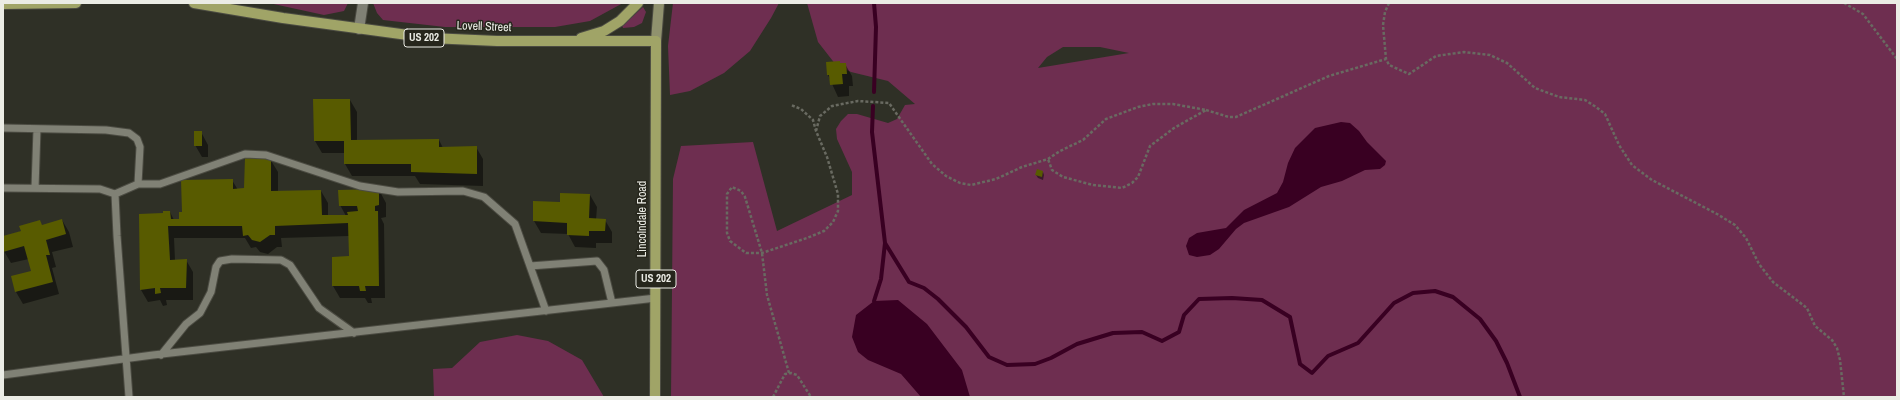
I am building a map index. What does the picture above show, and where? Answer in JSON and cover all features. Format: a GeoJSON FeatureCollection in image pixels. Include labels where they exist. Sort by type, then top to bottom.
{"type":"FeatureCollection","features":[{"type":"Feature","properties":{"kind":"main road"},"geometry":{"type":"LineString","coordinates":[[3,4],[76,3]]}},
{"type":"Feature","properties":{"kind":"main road","name":"Lovell Street"},"geometry":{"type":"LineString","coordinates":[[194,3],[360,29],[430,38],[496,41],[656,41]]}},
{"type":"Feature","properties":{"kind":"main road"},"geometry":{"type":"LineString","coordinates":[[563,41],[586,37],[604,31],[620,21],[638,3]]}},
{"type":"Feature","properties":{"kind":"main road"},"geometry":{"type":"LineString","coordinates":[[656,41],[660,3]]}},
{"type":"Feature","properties":{"kind":"main road","name":"Lincolndale Road"},"geometry":{"type":"LineString","coordinates":[[655,397],[656,41]]}},
{"type":"Feature","properties":{"kind":"street"},"geometry":{"type":"LineString","coordinates":[[360,29],[363,3]]}},
{"type":"Feature","properties":{"kind":"lane"},"geometry":{"type":"LineString","coordinates":[[3,128],[129,133],[137,139],[140,147],[138,184]]}},
{"type":"Feature","properties":{"kind":"lane"},"geometry":{"type":"LineString","coordinates":[[35,188],[37,129]]}},
{"type":"Feature","properties":{"kind":"lane"},"geometry":{"type":"LineString","coordinates":[[3,188],[100,189],[115,194],[138,184],[160,184],[245,154],[266,155],[360,186],[398,192],[463,192],[484,197],[516,224],[546,311]]}},
{"type":"Feature","properties":{"kind":"lane"},"geometry":{"type":"LineString","coordinates":[[115,194],[129,397]]}},
{"type":"Feature","properties":{"kind":"lane"},"geometry":{"type":"LineString","coordinates":[[161,355],[186,324],[200,313],[211,292],[216,267],[220,261],[232,259],[281,260],[290,265],[320,308],[354,333]]}},
{"type":"Feature","properties":{"kind":"lane"},"geometry":{"type":"LineString","coordinates":[[530,266],[597,261],[604,270],[612,303]]}},
{"type":"Feature","properties":{"kind":"lane"},"geometry":{"type":"LineString","coordinates":[[3,375],[127,359],[656,298]]}},
{"type":"Feature","properties":{"kind":"path"},"geometry":{"type":"LineString","coordinates":[[1389,3],[1385,12],[1383,25],[1386,60],[1389,65],[1408,74],[1436,56],[1464,52],[1490,55],[1507,63],[1535,88],[1559,97],[1585,100],[1596,107],[1605,114],[1619,145],[1632,165],[1652,180],[1735,225],[1746,238],[1759,264],[1773,282],[1807,308],[1815,326],[1832,340],[1837,348],[1840,360],[1844,397]]}},
{"type":"Feature","properties":{"kind":"path"},"geometry":{"type":"LineString","coordinates":[[1844,3],[1863,14],[1897,59]]}},
{"type":"Feature","properties":{"kind":"path"},"geometry":{"type":"LineString","coordinates":[[816,131],[817,122],[824,112],[832,106],[858,101],[889,103],[932,164],[946,176],[960,183],[971,185],[984,183],[1022,167],[1048,159],[1082,140],[1106,119],[1138,107],[1154,104],[1173,104],[1206,110],[1229,117],[1236,117],[1329,76],[1386,60]]}},
{"type":"Feature","properties":{"kind":"path"},"geometry":{"type":"LineString","coordinates":[[789,373],[768,295],[762,252],[745,197],[741,191],[732,187],[727,194],[727,233],[730,241],[746,253],[762,252],[807,238],[824,231],[833,222],[838,211],[838,194],[827,157],[813,120],[801,109],[791,106]]}},
{"type":"Feature","properties":{"kind":"path"},"geometry":{"type":"LineString","coordinates":[[1048,159],[1052,170],[1063,177],[1093,185],[1122,188],[1132,183],[1138,177],[1150,146],[1174,128],[1206,110]]}},
{"type":"Feature","properties":{"kind":"path"},"geometry":{"type":"LineString","coordinates":[[773,397],[785,374],[789,373],[797,375],[811,397]]}},
{"type":"Feature","properties":{"kind":"shaded area"},"geometry":{"type":"Polygon","coordinates":[[[269,3],[348,3],[344,11],[324,15],[269,3]]]}},
{"type":"Feature","properties":{"kind":"shaded area"},"geometry":{"type":"Polygon","coordinates":[[[373,3],[623,3],[590,21],[555,27],[445,27],[383,20],[377,13],[373,3]]]}},
{"type":"Feature","properties":{"kind":"shaded area"},"geometry":{"type":"Polygon","coordinates":[[[673,3],[779,3],[750,51],[724,73],[690,91],[670,95],[668,46],[673,3]]]}},
{"type":"Feature","properties":{"kind":"shaded area"},"geometry":{"type":"Polygon","coordinates":[[[807,3],[1897,3],[1897,397],[671,397],[673,179],[681,146],[753,142],[777,231],[852,195],[852,172],[837,139],[836,129],[848,114],[857,114],[888,123],[897,119],[905,105],[915,104],[888,81],[851,72],[836,65],[818,42],[807,3]],[[1063,47],[1047,57],[1038,68],[1129,53],[1100,47],[1063,47]]]}},
{"type":"Feature","properties":{"kind":"shaded area"},"geometry":{"type":"Polygon","coordinates":[[[643,7],[646,12],[642,23],[634,27],[623,28],[622,25],[625,21],[631,18],[643,7]]]}},
{"type":"Feature","properties":{"kind":"shaded area"},"geometry":{"type":"Polygon","coordinates":[[[1341,122],[1350,123],[1359,131],[1367,142],[1386,161],[1385,165],[1380,169],[1365,170],[1342,181],[1321,187],[1289,207],[1244,223],[1236,229],[1219,249],[1210,255],[1197,257],[1189,255],[1186,246],[1189,238],[1197,233],[1226,228],[1244,210],[1277,193],[1283,182],[1288,163],[1295,148],[1315,128],[1341,122]]]}},
{"type":"Feature","properties":{"kind":"shaded area"},"geometry":{"type":"Polygon","coordinates":[[[898,300],[927,324],[962,370],[970,397],[921,397],[901,374],[868,360],[858,352],[852,337],[856,315],[874,301],[898,300]]]}},
{"type":"Feature","properties":{"kind":"shaded area"},"geometry":{"type":"Polygon","coordinates":[[[517,335],[548,341],[582,360],[604,397],[434,397],[433,369],[452,368],[480,342],[517,335]]]}},
{"type":"Feature","properties":{"kind":"building"},"geometry":{"type":"Polygon","coordinates":[[[840,61],[840,63],[846,63],[847,74],[842,74],[843,84],[830,85],[829,75],[827,75],[826,62],[840,61]]]}},
{"type":"Feature","properties":{"kind":"building"},"geometry":{"type":"Polygon","coordinates":[[[313,99],[350,99],[351,140],[439,139],[439,147],[477,146],[477,174],[411,172],[411,164],[344,164],[344,141],[314,141],[313,99]]]}},
{"type":"Feature","properties":{"kind":"building"},"geometry":{"type":"Polygon","coordinates":[[[194,131],[202,131],[202,146],[194,146],[194,131]]]}},
{"type":"Feature","properties":{"kind":"building"},"geometry":{"type":"Polygon","coordinates":[[[245,158],[271,158],[271,191],[321,190],[322,215],[348,215],[347,212],[358,211],[357,206],[339,206],[338,190],[379,189],[379,205],[375,206],[375,211],[378,211],[379,286],[365,286],[366,291],[360,291],[359,286],[332,286],[332,257],[349,256],[348,223],[275,226],[275,235],[270,235],[260,242],[252,240],[248,235],[243,236],[242,226],[168,226],[170,260],[187,259],[186,288],[160,288],[161,293],[155,294],[155,288],[140,290],[139,214],[163,213],[163,211],[170,211],[171,219],[179,219],[179,212],[182,212],[181,180],[233,179],[233,189],[244,188],[245,158]]]}},
{"type":"Feature","properties":{"kind":"building"},"geometry":{"type":"Polygon","coordinates":[[[1037,169],[1043,171],[1042,177],[1035,175],[1037,169]]]}},
{"type":"Feature","properties":{"kind":"building"},"geometry":{"type":"Polygon","coordinates":[[[560,193],[590,194],[589,218],[606,219],[605,231],[589,231],[589,236],[567,235],[567,223],[533,221],[533,201],[560,202],[560,193]]]}},
{"type":"Feature","properties":{"kind":"building"},"geometry":{"type":"Polygon","coordinates":[[[62,219],[66,234],[46,240],[50,255],[46,255],[53,282],[15,292],[11,276],[31,271],[24,246],[3,252],[3,236],[21,231],[19,226],[40,220],[42,225],[62,219]]]}},
{"type":"Feature","properties":{"kind":"waterway"},"geometry":{"type":"LineString","coordinates":[[874,3],[876,27],[874,92]]}},
{"type":"Feature","properties":{"kind":"waterway"},"geometry":{"type":"LineString","coordinates":[[873,106],[872,132],[885,243],[881,279],[874,301]]}},
{"type":"Feature","properties":{"kind":"waterway"},"geometry":{"type":"LineString","coordinates":[[885,243],[909,282],[924,288],[938,299],[966,327],[989,357],[1007,365],[1035,364],[1051,358],[1077,344],[1113,333],[1142,332],[1162,341],[1179,332],[1184,315],[1199,299],[1232,298],[1262,300],[1290,317],[1300,364],[1312,373],[1328,356],[1358,343],[1394,303],[1413,293],[1435,291],[1453,297],[1480,319],[1496,341],[1507,363],[1520,397]]}}]}
